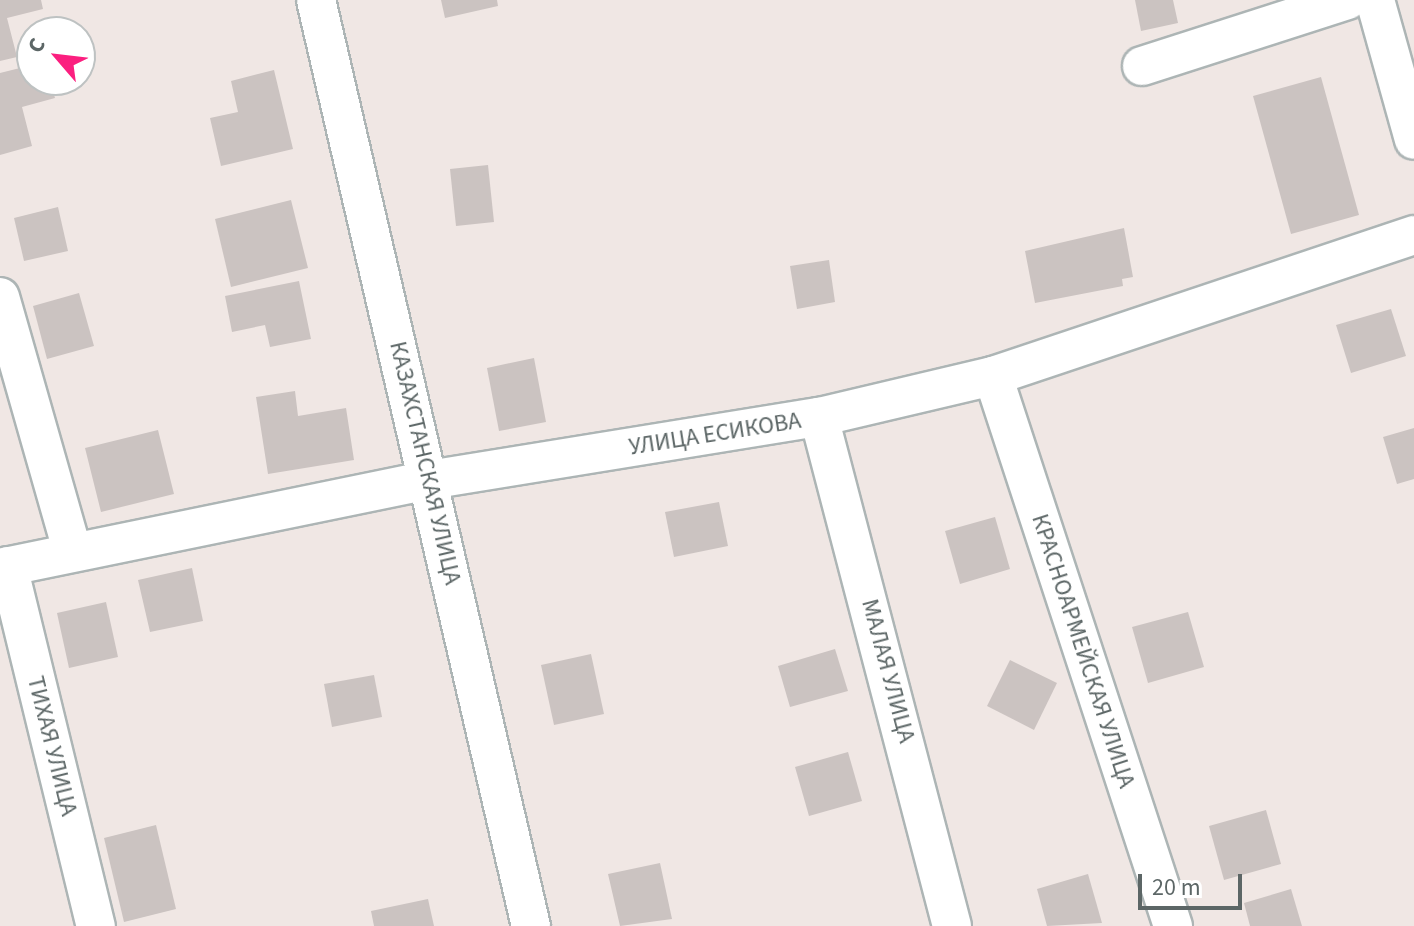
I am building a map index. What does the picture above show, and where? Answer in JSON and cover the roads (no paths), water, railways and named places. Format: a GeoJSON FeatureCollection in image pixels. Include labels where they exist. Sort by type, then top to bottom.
{"type":"FeatureCollection","features":[{"type":"Feature","properties":{"kind":"street","name":"КАЗАХСТАНСКАЯ УЛИЦА"},"geometry":{"type":"LineString","coordinates":[[316,0],[531,926]]}},
{"type":"Feature","properties":{"kind":"street"},"geometry":{"type":"LineString","coordinates":[[1142,66],[1348,0]]}},
{"type":"Feature","properties":{"kind":"street"},"geometry":{"type":"LineString","coordinates":[[1375,0],[1414,140]]}},
{"type":"Feature","properties":{"kind":"street","name":"УЛИЦА ЕСИКОВА"},"geometry":{"type":"LineString","coordinates":[[4,567],[72,550],[429,480],[819,417],[993,376],[1414,235]]}},
{"type":"Feature","properties":{"kind":"street"},"geometry":{"type":"LineString","coordinates":[[0,297],[72,550]]}},
{"type":"Feature","properties":{"kind":"street","name":"КРАСНОАРМЕЙСКАЯ УЛИЦА"},"geometry":{"type":"LineString","coordinates":[[993,376],[1173,926]]}},
{"type":"Feature","properties":{"kind":"street","name":"МАЛАЯ УЛИЦА"},"geometry":{"type":"LineString","coordinates":[[819,417],[933,837],[952,926]]}},
{"type":"Feature","properties":{"kind":"street","name":"ТИХАЯ УЛИЦА"},"geometry":{"type":"LineString","coordinates":[[4,567],[96,926]]}}]}
